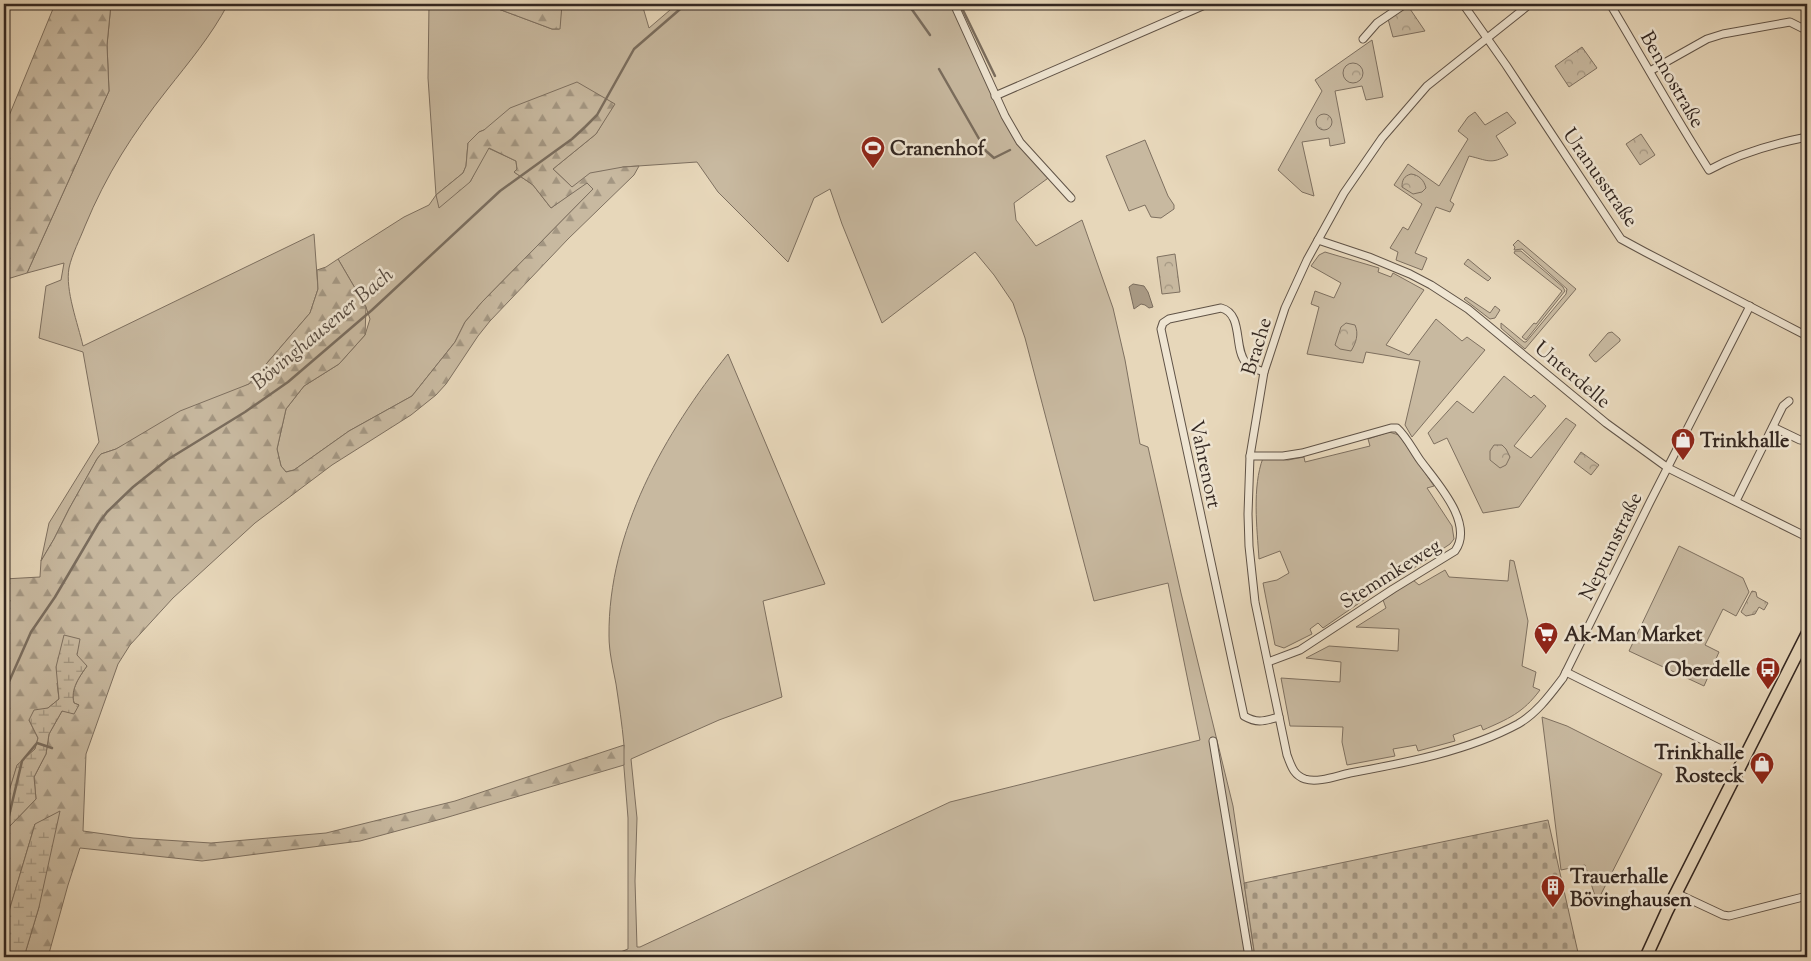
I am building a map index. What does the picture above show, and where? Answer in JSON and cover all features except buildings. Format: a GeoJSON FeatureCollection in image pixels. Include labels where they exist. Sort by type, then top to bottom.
{"type":"FeatureCollection","features":[{"type":"Feature","properties":{"kind":"main road"},"geometry":{"type":"LineString","coordinates":[[1646,957],[1676,893],[1807,634]]}},
{"type":"Feature","properties":{"kind":"street"},"geometry":{"type":"LineString","coordinates":[[954,4],[995,96],[1020,142],[1070,198]]}},
{"type":"Feature","properties":{"kind":"street"},"geometry":{"type":"LineString","coordinates":[[995,96],[1207,4]]}},
{"type":"Feature","properties":{"kind":"street"},"geometry":{"type":"LineString","coordinates":[[1363,39],[1377,23],[1405,4]]}},
{"type":"Feature","properties":{"kind":"street","name":"Uranusstraße"},"geometry":{"type":"LineString","coordinates":[[1463,4],[1487,37],[1621,239],[1807,336]]}},
{"type":"Feature","properties":{"kind":"street","name":"Brache"},"geometry":{"type":"LineString","coordinates":[[1304,779],[1292,770],[1279,717],[1255,602],[1248,546],[1250,456],[1264,372],[1288,301],[1307,260],[1344,193],[1389,128],[1428,86],[1530,4]]}},
{"type":"Feature","properties":{"kind":"street","name":"Bennostraße"},"geometry":{"type":"LineString","coordinates":[[1610,4],[1680,126],[1709,170],[1757,148],[1807,137]]}},
{"type":"Feature","properties":{"kind":"street"},"geometry":{"type":"LineString","coordinates":[[1650,71],[1707,39],[1723,34],[1790,22],[1804,29]]}},
{"type":"Feature","properties":{"kind":"street","name":"Unterdelle"},"geometry":{"type":"LineString","coordinates":[[1318,240],[1370,257],[1410,274],[1468,309],[1606,423],[1668,468],[1807,537]]}},
{"type":"Feature","properties":{"kind":"street","name":"Neptunstraße"},"geometry":{"type":"LineString","coordinates":[[1304,779],[1319,779],[1385,767],[1452,751],[1520,723],[1544,703],[1566,672],[1750,306]]}},
{"type":"Feature","properties":{"kind":"street","name":"Vahrenort"},"geometry":{"type":"LineString","coordinates":[[1264,372],[1247,364],[1242,357],[1233,315],[1228,310],[1221,308],[1163,323],[1160,330],[1244,716],[1252,721],[1260,722],[1279,717]]}},
{"type":"Feature","properties":{"kind":"street"},"geometry":{"type":"LineString","coordinates":[[1736,501],[1783,406],[1788,401]]}},
{"type":"Feature","properties":{"kind":"street"},"geometry":{"type":"LineString","coordinates":[[1773,426],[1800,440]]}},
{"type":"Feature","properties":{"kind":"street","name":"Stemmkeweg"},"geometry":{"type":"LineString","coordinates":[[1250,456],[1283,456],[1302,453],[1391,428],[1397,428],[1455,510],[1461,532],[1461,543],[1455,551],[1300,650],[1268,662]]}},
{"type":"Feature","properties":{"kind":"street"},"geometry":{"type":"LineString","coordinates":[[1566,672],[1743,760]]}},
{"type":"Feature","properties":{"kind":"street"},"geometry":{"type":"LineString","coordinates":[[1213,741],[1249,957]]}},
{"type":"Feature","properties":{"kind":"street"},"geometry":{"type":"LineString","coordinates":[[1676,893],[1729,916],[1807,896]]}},
{"type":"Feature","properties":{"kind":"green space"},"geometry":{"type":"Polygon","coordinates":[[[55,4],[111,4],[107,45],[109,91],[27,273],[4,280],[4,128],[55,4]]]}},
{"type":"Feature","properties":{"kind":"green space"},"geometry":{"type":"Polygon","coordinates":[[[111,4],[228,4],[207,38],[155,106],[121,155],[93,207],[76,247],[68,277],[83,346],[314,234],[318,289],[310,313],[249,384],[116,449],[101,454],[41,561],[49,523],[99,442],[83,352],[39,338],[46,286],[61,280],[64,263],[27,273],[109,91],[107,45],[111,4]]]}},
{"type":"Feature","properties":{"kind":"green space"},"geometry":{"type":"Polygon","coordinates":[[[429,4],[485,4],[552,29],[559,29],[562,4],[642,4],[649,28],[677,4],[954,4],[1020,142],[1051,176],[1014,203],[1016,220],[1036,246],[1082,220],[1113,308],[1125,360],[1140,444],[1148,447],[1181,593],[1233,806],[1255,957],[608,957],[628,949],[628,818],[623,755],[624,745],[609,636],[611,597],[618,559],[644,485],[662,450],[705,384],[728,354],[825,584],[763,601],[782,697],[719,720],[631,759],[637,818],[635,881],[637,947],[950,802],[1200,740],[1168,583],[1094,601],[1025,338],[1013,303],[975,252],[882,323],[830,189],[814,198],[788,262],[718,192],[697,162],[623,167],[572,187],[553,169],[596,134],[614,104],[601,97],[479,132],[468,143],[466,166],[463,173],[436,195],[428,78],[429,4]]]}},
{"type":"Feature","properties":{"kind":"green space"},"geometry":{"type":"Polygon","coordinates":[[[485,4],[562,4],[560,29],[552,29],[485,4]]]}},
{"type":"Feature","properties":{"kind":"green space"},"geometry":{"type":"Polygon","coordinates":[[[1408,6],[1425,31],[1393,37],[1388,19],[1408,6]]]}},
{"type":"Feature","properties":{"kind":"green space"},"geometry":{"type":"Polygon","coordinates":[[[1372,40],[1383,97],[1366,100],[1362,86],[1335,91],[1345,143],[1330,146],[1329,138],[1302,142],[1314,196],[1302,192],[1278,170],[1322,91],[1315,80],[1372,40]]]}},
{"type":"Feature","properties":{"kind":"green space"},"geometry":{"type":"Polygon","coordinates":[[[1582,47],[1597,68],[1569,87],[1555,66],[1582,47]]]}},
{"type":"Feature","properties":{"kind":"green space"},"geometry":{"type":"Polygon","coordinates":[[[1353,63],[1360,66],[1363,73],[1360,80],[1353,83],[1346,80],[1343,73],[1346,66],[1353,63]]]}},
{"type":"Feature","properties":{"kind":"green space"},"geometry":{"type":"Polygon","coordinates":[[[577,82],[615,104],[596,134],[553,169],[572,187],[590,173],[639,166],[634,175],[568,239],[490,321],[446,384],[436,395],[411,415],[332,465],[255,523],[173,598],[130,645],[118,664],[86,754],[83,831],[133,838],[211,843],[326,833],[455,801],[624,745],[624,765],[360,841],[202,861],[80,848],[48,957],[24,957],[39,907],[35,824],[4,928],[4,836],[8,828],[36,799],[34,777],[46,754],[49,734],[62,711],[79,705],[74,703],[73,693],[76,683],[87,666],[57,683],[59,699],[29,720],[38,738],[35,749],[17,766],[4,808],[4,628],[10,600],[4,600],[4,579],[40,577],[41,561],[101,454],[116,449],[180,411],[249,384],[310,313],[318,289],[317,270],[326,267],[338,259],[366,307],[365,335],[339,364],[304,386],[286,409],[277,449],[281,466],[286,472],[294,470],[349,431],[412,396],[455,342],[465,322],[482,302],[593,189],[587,183],[551,208],[533,185],[514,172],[517,169],[516,161],[489,148],[470,182],[439,208],[436,195],[463,173],[466,166],[468,143],[479,132],[510,108],[577,82]]]}},
{"type":"Feature","properties":{"kind":"green space"},"geometry":{"type":"Polygon","coordinates":[[[1475,112],[1485,125],[1507,112],[1516,123],[1496,136],[1508,155],[1493,161],[1469,156],[1450,201],[1454,204],[1450,212],[1436,207],[1415,253],[1427,258],[1422,270],[1396,260],[1398,252],[1390,248],[1403,227],[1408,230],[1422,204],[1394,185],[1408,164],[1439,186],[1468,139],[1458,131],[1468,117],[1475,112]]]}},
{"type":"Feature","properties":{"kind":"green space"},"geometry":{"type":"Polygon","coordinates":[[[1324,114],[1332,122],[1324,130],[1316,122],[1324,114]]]}},
{"type":"Feature","properties":{"kind":"green space"},"geometry":{"type":"Polygon","coordinates":[[[1641,134],[1655,155],[1640,165],[1626,144],[1641,134]]]}},
{"type":"Feature","properties":{"kind":"green space"},"geometry":{"type":"Polygon","coordinates":[[[1145,140],[1168,196],[1174,205],[1174,209],[1161,218],[1151,217],[1145,205],[1129,211],[1106,156],[1145,140]]]}},
{"type":"Feature","properties":{"kind":"green space"},"geometry":{"type":"Polygon","coordinates":[[[488,148],[516,161],[517,169],[514,172],[533,185],[551,208],[587,182],[593,189],[482,302],[465,322],[455,342],[412,396],[349,431],[294,470],[286,472],[281,466],[277,449],[286,409],[304,386],[339,364],[365,335],[370,319],[366,307],[338,259],[404,217],[429,205],[436,195],[470,182],[488,148]]]}},
{"type":"Feature","properties":{"kind":"green space"},"geometry":{"type":"Polygon","coordinates":[[[1411,174],[1421,178],[1426,188],[1422,192],[1413,194],[1402,187],[1404,179],[1411,174]]]}},
{"type":"Feature","properties":{"kind":"green space"},"geometry":{"type":"Polygon","coordinates":[[[1518,240],[1576,289],[1525,349],[1501,328],[1501,323],[1526,342],[1566,294],[1567,289],[1522,249],[1514,250],[1515,247],[1513,245],[1518,240]]]}},
{"type":"Feature","properties":{"kind":"green space"},"geometry":{"type":"Polygon","coordinates":[[[1515,251],[1521,251],[1563,287],[1565,291],[1526,340],[1522,337],[1534,323],[1536,324],[1562,291],[1514,253],[1515,251]]]}},
{"type":"Feature","properties":{"kind":"green space"},"geometry":{"type":"Polygon","coordinates":[[[1325,252],[1379,268],[1378,272],[1391,277],[1393,273],[1424,290],[1386,345],[1409,355],[1436,319],[1462,341],[1467,337],[1485,350],[1412,437],[1405,425],[1420,361],[1366,352],[1363,363],[1307,354],[1319,307],[1311,304],[1315,291],[1334,298],[1341,283],[1311,266],[1319,255],[1325,252]]]}},
{"type":"Feature","properties":{"kind":"green space"},"geometry":{"type":"Polygon","coordinates":[[[1175,254],[1180,292],[1162,294],[1157,257],[1175,254]]]}},
{"type":"Feature","properties":{"kind":"green space"},"geometry":{"type":"Polygon","coordinates":[[[1468,259],[1491,278],[1488,281],[1464,264],[1468,259]]]}},
{"type":"Feature","properties":{"kind":"green space"},"geometry":{"type":"Polygon","coordinates":[[[1466,297],[1490,313],[1495,306],[1500,310],[1495,318],[1490,319],[1464,299],[1466,297]]]}},
{"type":"Feature","properties":{"kind":"green space"},"geometry":{"type":"Polygon","coordinates":[[[1346,323],[1355,325],[1357,332],[1351,351],[1340,349],[1335,345],[1341,327],[1346,323]]]}},
{"type":"Feature","properties":{"kind":"green space"},"geometry":{"type":"Polygon","coordinates":[[[1612,332],[1620,341],[1596,362],[1594,361],[1589,355],[1608,333],[1612,332]]]}},
{"type":"Feature","properties":{"kind":"green space"},"geometry":{"type":"Polygon","coordinates":[[[1504,376],[1531,398],[1534,395],[1546,406],[1514,446],[1531,458],[1566,418],[1576,425],[1519,507],[1483,513],[1447,438],[1434,444],[1428,433],[1457,401],[1473,413],[1504,376]]]}},
{"type":"Feature","properties":{"kind":"green space"},"geometry":{"type":"Polygon","coordinates":[[[1389,432],[1399,435],[1434,486],[1427,488],[1452,526],[1454,539],[1450,544],[1414,568],[1405,561],[1391,573],[1394,579],[1323,628],[1318,623],[1310,629],[1312,634],[1284,648],[1275,645],[1263,583],[1277,580],[1289,573],[1280,551],[1259,559],[1256,495],[1263,458],[1288,460],[1304,457],[1305,462],[1370,446],[1368,439],[1389,432]]]}},
{"type":"Feature","properties":{"kind":"green space"},"geometry":{"type":"Polygon","coordinates":[[[1494,445],[1502,445],[1510,457],[1506,465],[1500,468],[1490,460],[1490,451],[1494,445]]]}},
{"type":"Feature","properties":{"kind":"green space"},"geometry":{"type":"Polygon","coordinates":[[[1581,452],[1599,465],[1591,475],[1574,462],[1581,452]]]}},
{"type":"Feature","properties":{"kind":"green space"},"geometry":{"type":"Polygon","coordinates":[[[1679,546],[1743,578],[1749,592],[1736,616],[1723,609],[1705,645],[1719,652],[1704,686],[1629,651],[1679,546]]]}},
{"type":"Feature","properties":{"kind":"green space"},"geometry":{"type":"Polygon","coordinates":[[[1510,560],[1514,561],[1528,621],[1522,666],[1536,672],[1533,687],[1540,690],[1521,710],[1508,719],[1483,730],[1481,725],[1453,735],[1455,741],[1418,751],[1416,745],[1393,749],[1395,756],[1347,765],[1342,742],[1343,727],[1290,726],[1281,678],[1340,682],[1341,662],[1306,658],[1329,646],[1398,651],[1399,629],[1356,627],[1386,608],[1383,600],[1413,580],[1419,585],[1445,570],[1449,577],[1508,581],[1510,560]]]}},
{"type":"Feature","properties":{"kind":"green space"},"geometry":{"type":"Polygon","coordinates":[[[1752,591],[1756,592],[1757,597],[1768,603],[1764,610],[1759,607],[1755,614],[1746,616],[1741,612],[1752,591]]]}},
{"type":"Feature","properties":{"kind":"green space"},"geometry":{"type":"Polygon","coordinates":[[[64,635],[80,639],[77,655],[87,666],[76,683],[73,693],[74,703],[79,705],[74,714],[62,711],[49,734],[46,754],[34,777],[36,799],[8,828],[4,836],[4,808],[17,765],[35,749],[38,738],[29,720],[34,710],[48,708],[59,699],[56,667],[64,635]]]}},
{"type":"Feature","properties":{"kind":"green space"},"geometry":{"type":"Polygon","coordinates":[[[1542,717],[1567,726],[1662,774],[1597,902],[1585,865],[1561,870],[1542,717]]]}},
{"type":"Feature","properties":{"kind":"green space"},"geometry":{"type":"Polygon","coordinates":[[[60,811],[39,907],[24,957],[4,957],[4,928],[35,824],[60,811]]]}},
{"type":"Feature","properties":{"kind":"green space"},"geometry":{"type":"Polygon","coordinates":[[[1548,820],[1579,957],[1255,957],[1244,883],[1548,820]]]}},
{"type":"Feature","properties":{"kind":"shaded area"},"geometry":{"type":"Polygon","coordinates":[[[1133,284],[1144,286],[1153,307],[1149,308],[1141,304],[1134,309],[1129,287],[1133,284]]]}},
{"type":"Feature","properties":{"kind":"waterway","name":"Bövinghausener Bach"},"geometry":{"type":"LineString","coordinates":[[4,693],[31,632],[55,597],[107,512],[133,487],[167,460],[245,412],[288,382],[372,310],[500,191],[572,139],[597,115],[634,49],[686,4]]}},
{"type":"Feature","properties":{"kind":"waterway"},"geometry":{"type":"LineString","coordinates":[[908,4],[930,35]]}},
{"type":"Feature","properties":{"kind":"waterway"},"geometry":{"type":"LineString","coordinates":[[960,4],[995,76]]}},
{"type":"Feature","properties":{"kind":"waterway"},"geometry":{"type":"LineString","coordinates":[[939,69],[986,151],[994,158],[1010,150]]}},
{"type":"Feature","properties":{"kind":"waterway"},"geometry":{"type":"LineString","coordinates":[[4,826],[8,820],[22,761],[37,743],[52,748]]}},
{"type":"Feature","properties":{"kind":"place","name":"Cranenhof"},"geometry":{"type":"Point","coordinates":[873,169]}},
{"type":"Feature","properties":{"kind":"place","name":"Trinkhalle"},"geometry":{"type":"Point","coordinates":[1683,461]}},
{"type":"Feature","properties":{"kind":"place","name":"Ak-Man Market"},"geometry":{"type":"Point","coordinates":[1546,655]}},
{"type":"Feature","properties":{"kind":"place","name":"Oberdelle"},"geometry":{"type":"Point","coordinates":[1768,690]}},
{"type":"Feature","properties":{"kind":"place","name":"Trinkhalle Rosteck"},"geometry":{"type":"Point","coordinates":[1762,785]}},
{"type":"Feature","properties":{"kind":"place","name":"Trauerhalle Bövinghausen"},"geometry":{"type":"Point","coordinates":[1553,908]}}]}
